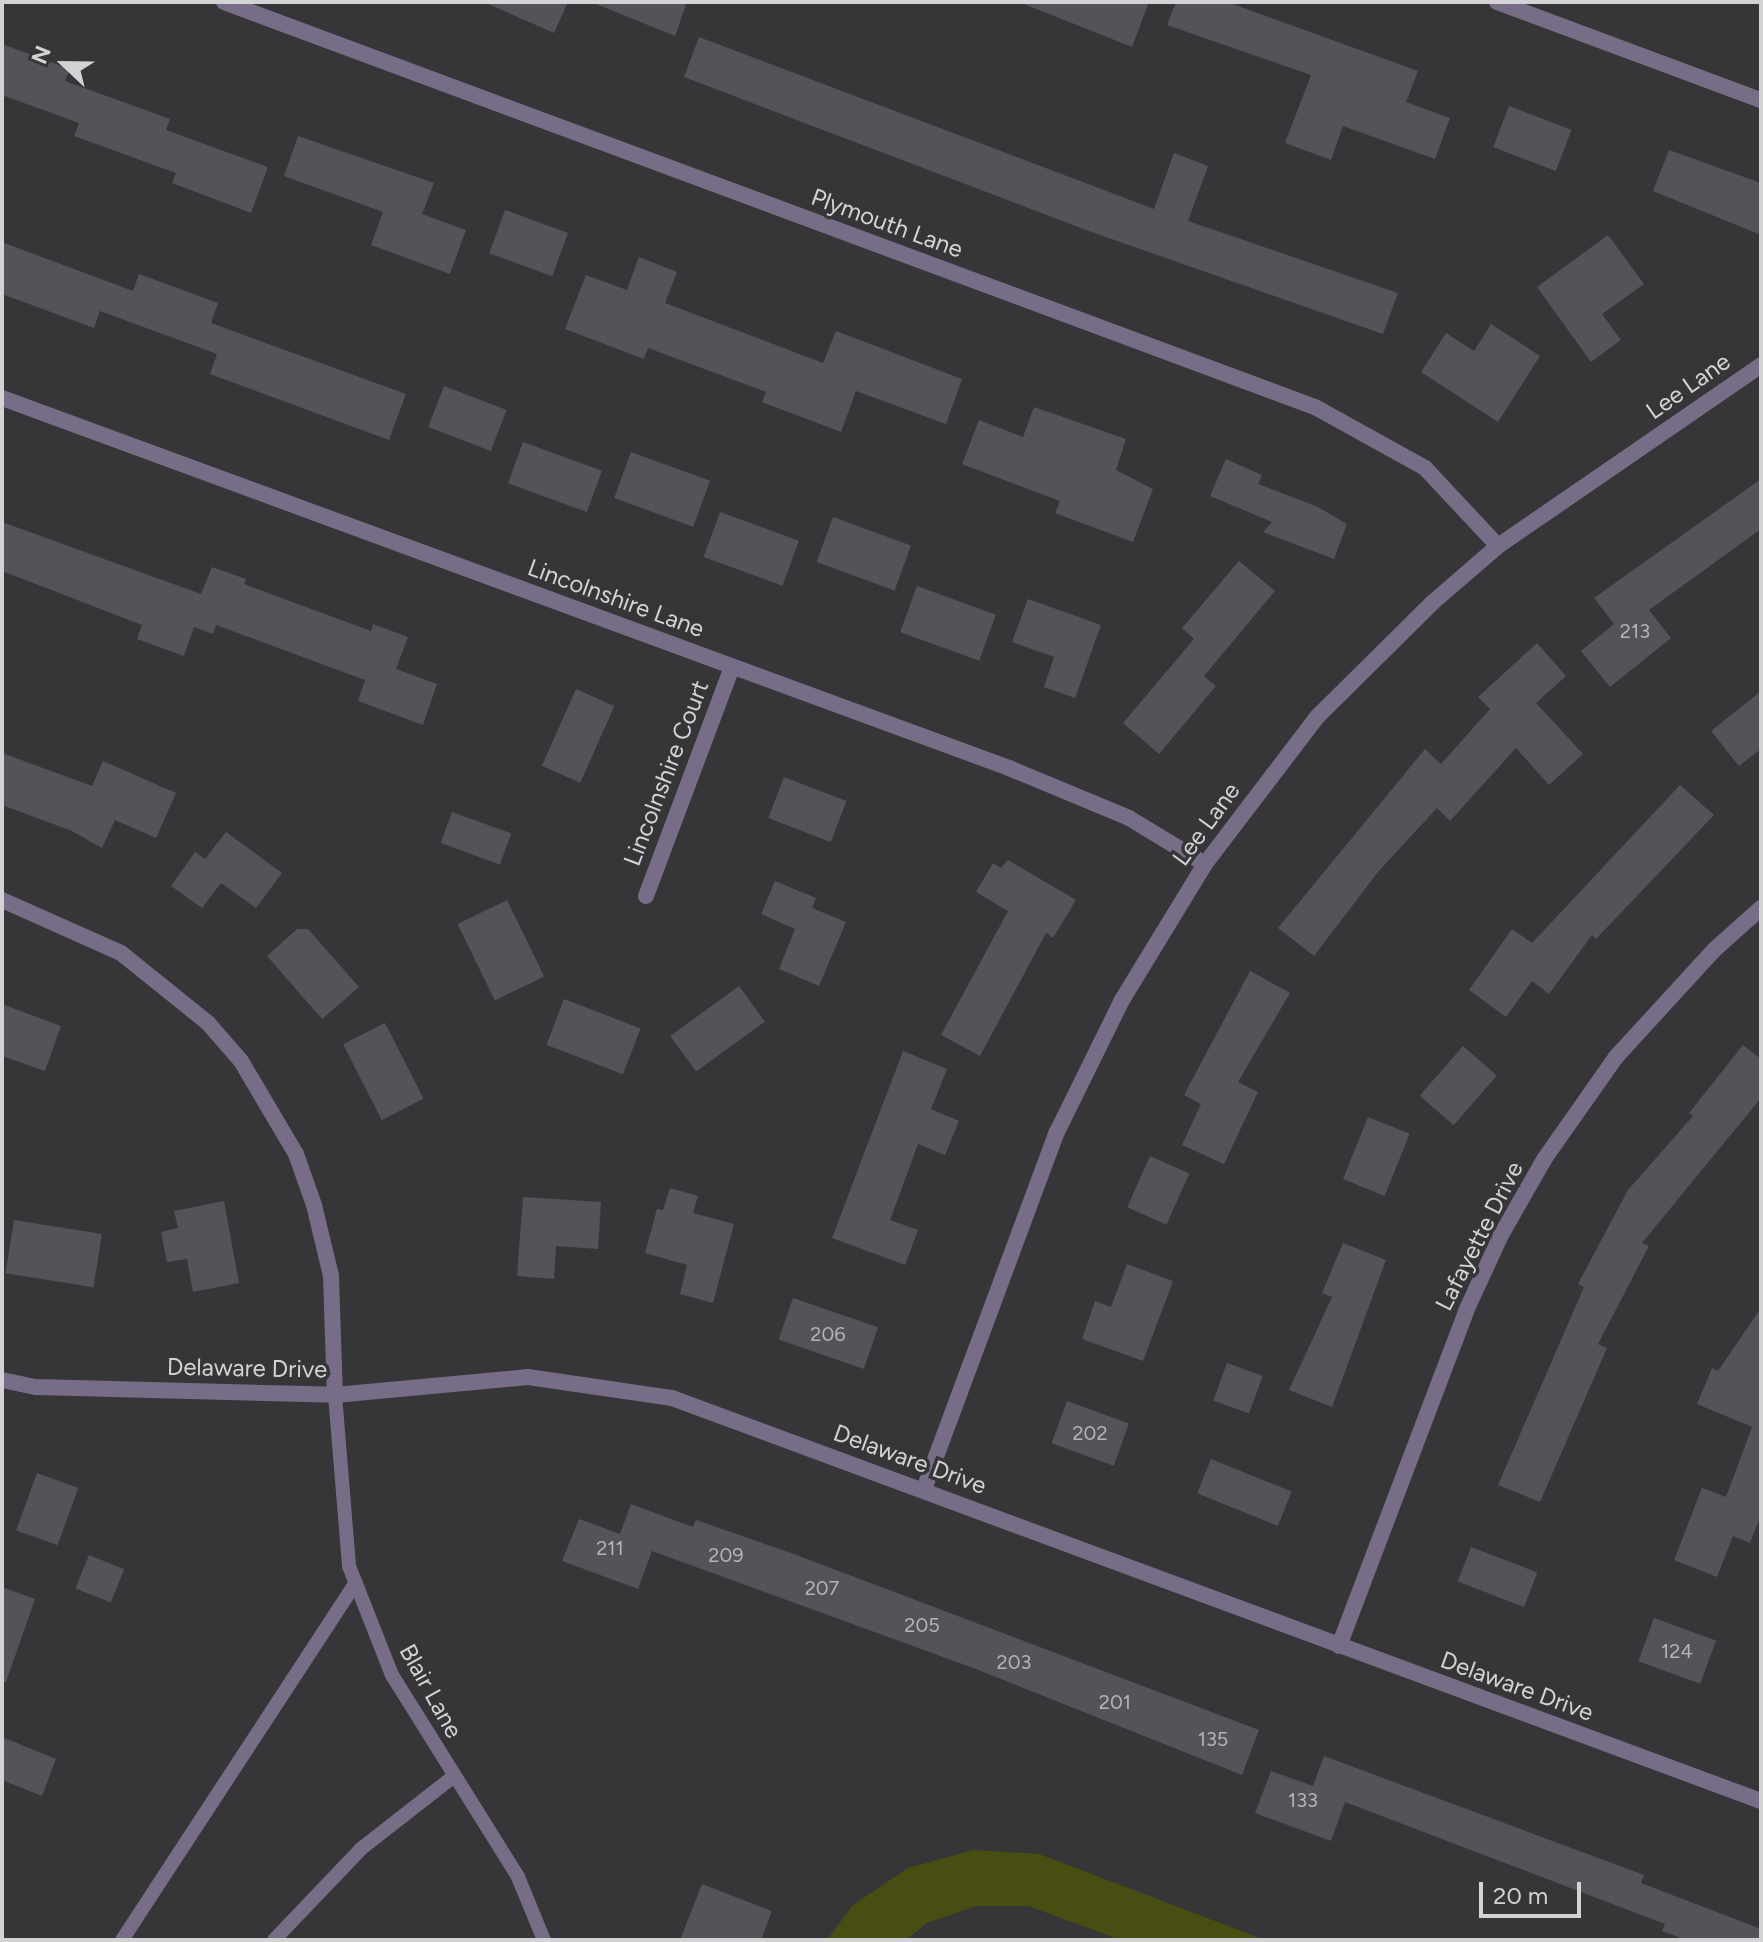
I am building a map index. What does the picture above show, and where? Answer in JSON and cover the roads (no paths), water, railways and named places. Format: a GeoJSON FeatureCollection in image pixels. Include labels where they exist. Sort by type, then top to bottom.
{"type":"FeatureCollection","features":[{"type":"Feature","properties":{"kind":"street","name":"Plymouth Lane"},"geometry":{"type":"LineString","coordinates":[[224,2],[1315,407],[1425,468],[1498,546]]}},
{"type":"Feature","properties":{"kind":"street"},"geometry":{"type":"LineString","coordinates":[[1497,2],[1761,100]]}},
{"type":"Feature","properties":{"kind":"street","name":"Lee Lane"},"geometry":{"type":"LineString","coordinates":[[924,1489],[1057,1132],[1122,1000],[1205,864],[1317,717],[1401,632],[1498,546],[1761,365]]}},
{"type":"Feature","properties":{"kind":"street","name":"Lincolnshire Lane"},"geometry":{"type":"LineString","coordinates":[[2,398],[1075,794],[1129,818],[1205,864]]}},
{"type":"Feature","properties":{"kind":"street","name":"Lincolnshire Court"},"geometry":{"type":"LineString","coordinates":[[646,896],[732,667]]}},
{"type":"Feature","properties":{"kind":"street"},"geometry":{"type":"LineString","coordinates":[[2,900],[121,953],[208,1023],[248,1072],[296,1154],[314,1205],[331,1276],[335,1395]]}},
{"type":"Feature","properties":{"kind":"street","name":"Lafayette Drive"},"geometry":{"type":"LineString","coordinates":[[1339,1646],[1466,1311],[1501,1235],[1545,1158],[1616,1057],[1714,950],[1761,908]]}},
{"type":"Feature","properties":{"kind":"street","name":"Delaware Drive"},"geometry":{"type":"LineString","coordinates":[[2,1380],[36,1387],[335,1395],[528,1377],[607,1385],[672,1398],[924,1489],[1339,1646],[1759,1796]]}},
{"type":"Feature","properties":{"kind":"lane","name":"Blair Lane"},"geometry":{"type":"LineString","coordinates":[[335,1395],[340,1500],[356,1583],[392,1675],[518,1877],[544,1940]]}},
{"type":"Feature","properties":{"kind":"lane"},"geometry":{"type":"LineString","coordinates":[[122,1940],[356,1583]]}},
{"type":"Feature","properties":{"kind":"lane"},"geometry":{"type":"LineString","coordinates":[[274,1940],[362,1848],[454,1776]]}}]}
